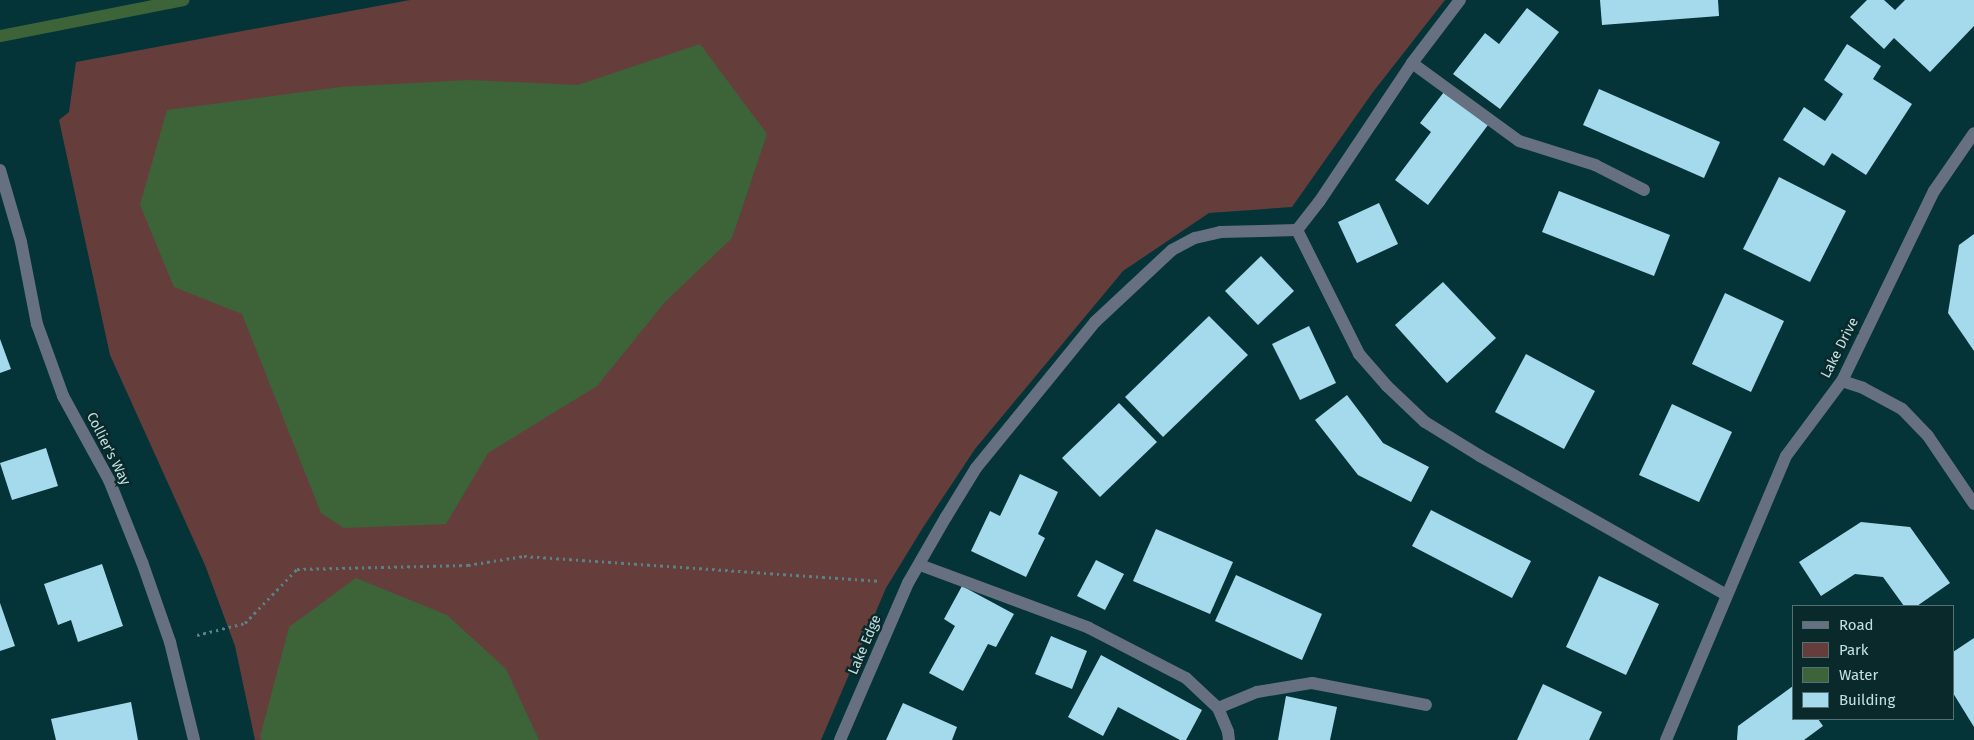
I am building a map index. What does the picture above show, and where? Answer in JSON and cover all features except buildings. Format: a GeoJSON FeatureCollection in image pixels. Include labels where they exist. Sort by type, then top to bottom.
{"type":"FeatureCollection","features":[{"type":"Feature","properties":{"kind":"street"},"geometry":{"type":"LineString","coordinates":[[1460,0],[1412,63],[1319,202],[1297,230],[1359,354],[1387,386],[1425,422],[1480,456],[1727,595]]}},
{"type":"Feature","properties":{"kind":"street"},"geometry":{"type":"LineString","coordinates":[[1412,63],[1519,141],[1595,165],[1644,190]]}},
{"type":"Feature","properties":{"kind":"street","name":"Lake Drive"},"geometry":{"type":"LineString","coordinates":[[1666,740],[1710,632],[1758,528],[1786,456],[1842,382],[1934,191],[1974,133]]}},
{"type":"Feature","properties":{"kind":"street","name":"Collier's Way"},"geometry":{"type":"LineString","coordinates":[[0,170],[21,242],[37,324],[63,396],[109,480],[142,562],[170,642],[194,740]]}},
{"type":"Feature","properties":{"kind":"street","name":"Lake Edge"},"geometry":{"type":"LineString","coordinates":[[840,740],[908,583],[976,468],[1095,322],[1172,250],[1194,238],[1220,232],[1297,230]]}},
{"type":"Feature","properties":{"kind":"street"},"geometry":{"type":"LineString","coordinates":[[1842,382],[1863,388],[1902,409],[1928,436],[1974,504]]}},
{"type":"Feature","properties":{"kind":"street"},"geometry":{"type":"LineString","coordinates":[[920,565],[1089,628],[1186,678],[1218,708],[1228,732],[1228,740]]}},
{"type":"Feature","properties":{"kind":"street"},"geometry":{"type":"LineString","coordinates":[[1218,708],[1257,692],[1312,683],[1426,705]]}},
{"type":"Feature","properties":{"kind":"path"},"geometry":{"type":"LineString","coordinates":[[170,642],[245,623],[297,570],[468,565],[524,556],[908,583]]}},
{"type":"Feature","properties":{"kind":"green space"},"geometry":{"type":"Polygon","coordinates":[[[410,0],[1445,0],[1373,92],[1292,207],[1209,213],[1123,271],[975,449],[922,529],[886,588],[821,740],[255,740],[235,646],[205,565],[110,355],[59,120],[69,112],[76,62],[410,0]]]}},
{"type":"Feature","properties":{"kind":"water"},"geometry":{"type":"Polygon","coordinates":[[[700,44],[767,134],[732,238],[665,302],[597,386],[488,453],[446,524],[344,528],[321,513],[242,314],[174,287],[140,205],[167,110],[341,87],[469,80],[578,85],[700,44]]]}},
{"type":"Feature","properties":{"kind":"water"},"geometry":{"type":"Polygon","coordinates":[[[356,578],[447,615],[506,669],[539,740],[262,740],[260,737],[289,627],[356,578]]]}},
{"type":"Feature","properties":{"kind":"waterway"},"geometry":{"type":"LineString","coordinates":[[0,36],[184,0]]}}]}
